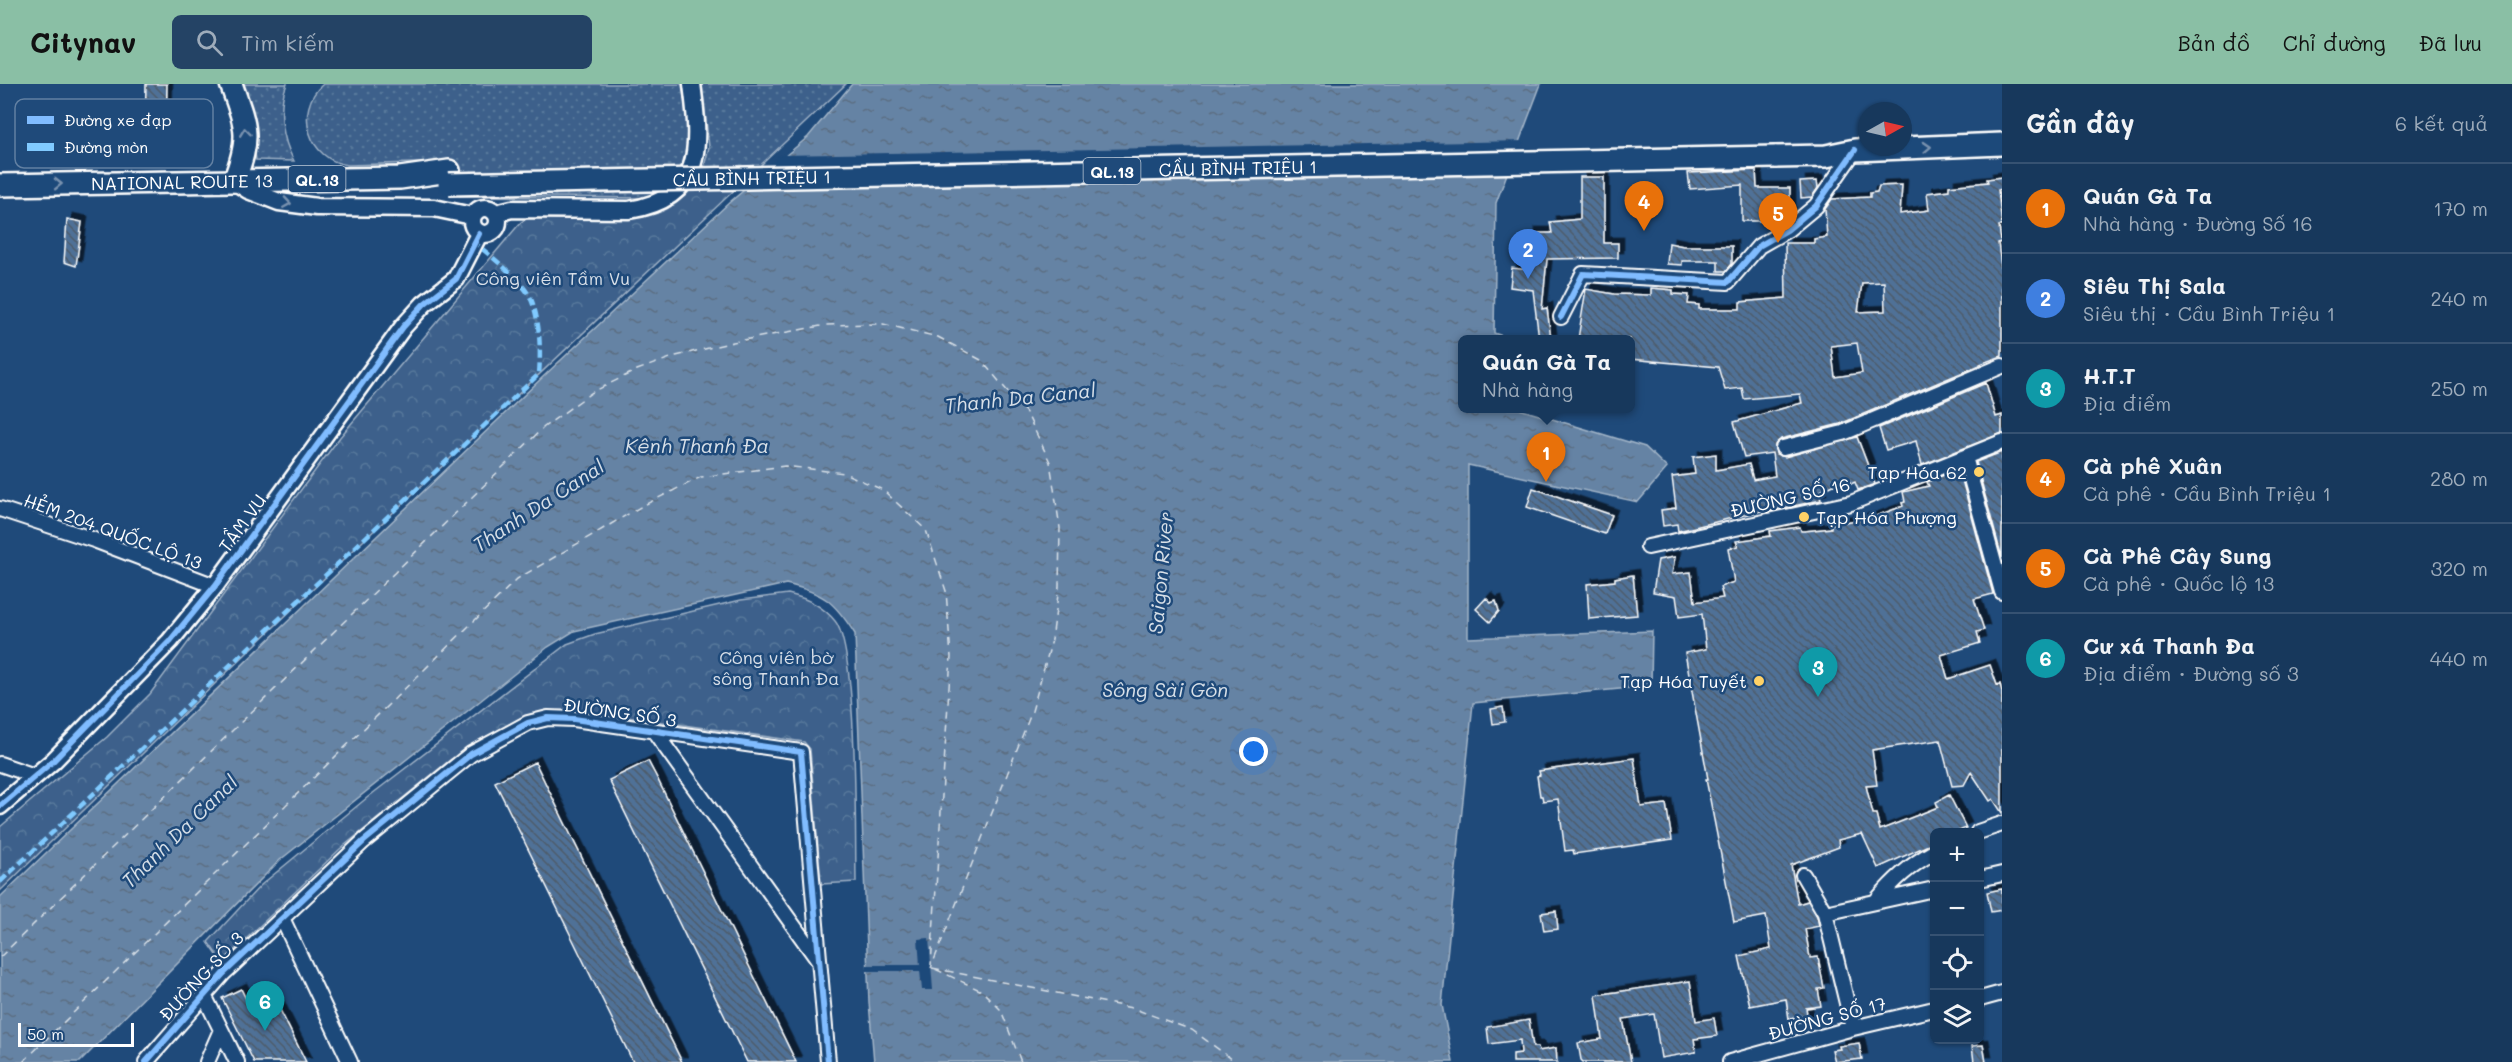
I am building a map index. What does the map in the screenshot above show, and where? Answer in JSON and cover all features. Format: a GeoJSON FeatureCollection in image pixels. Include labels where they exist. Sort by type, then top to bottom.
{"type":"FeatureCollection","features":[{"type":"Feature","properties":{"kind":"main road"},"geometry":{"type":"LineString","coordinates":[[231,84],[241,111],[246,140],[245,153],[234,181]]}},
{"type":"Feature","properties":{"kind":"main road","name":"QL.13"},"geometry":{"type":"LineString","coordinates":[[1855,150],[2002,144]]}},
{"type":"Feature","properties":{"kind":"main road","name":"CẦU BÌNH TRIỆU 1"},"geometry":{"type":"LineString","coordinates":[[449,178],[1775,151],[1825,145],[1855,150]]}},
{"type":"Feature","properties":{"kind":"main road","name":"NATIONAL ROUTE 13"},"geometry":{"type":"LineString","coordinates":[[0,185],[449,178]]}},
{"type":"Feature","properties":{"kind":"street"},"geometry":{"type":"LineString","coordinates":[[472,216],[481,208],[496,213],[512,209],[629,210],[648,207],[668,197],[684,182],[693,166],[697,148],[698,131],[692,84]]}},
{"type":"Feature","properties":{"kind":"street"},"geometry":{"type":"LineString","coordinates":[[1561,317],[1583,274],[1728,282],[1759,246],[1787,230],[1816,206],[1855,150]]}},
{"type":"Feature","properties":{"kind":"street"},"geometry":{"type":"LineString","coordinates":[[234,181],[248,190],[279,202],[317,207],[435,208],[472,216]]}},
{"type":"Feature","properties":{"kind":"street"},"geometry":{"type":"LineString","coordinates":[[472,216],[473,227],[479,234],[485,235],[495,231],[498,225],[496,213]]}},
{"type":"Feature","properties":{"kind":"street","name":"TẦM VU"},"geometry":{"type":"LineString","coordinates":[[0,806],[53,761],[163,649],[214,586],[403,327],[424,304],[456,279],[479,234]]}},
{"type":"Feature","properties":{"kind":"street"},"geometry":{"type":"LineString","coordinates":[[1783,448],[1843,433],[2002,366]]}},
{"type":"Feature","properties":{"kind":"street","name":"ĐƯỜNG SỐ 16"},"geometry":{"type":"LineString","coordinates":[[1648,547],[1851,503],[2002,442]]}},
{"type":"Feature","properties":{"kind":"street"},"geometry":{"type":"LineString","coordinates":[[1965,457],[2002,592]]}},
{"type":"Feature","properties":{"kind":"street","name":"HẺM 204 QUỐC LỘ 13"},"geometry":{"type":"LineString","coordinates":[[0,509],[94,540],[214,586]]}},
{"type":"Feature","properties":{"kind":"street","name":"ĐƯỜNG SỐ 3"},"geometry":{"type":"LineString","coordinates":[[146,1062],[223,974],[364,841],[471,754],[528,723],[549,718],[574,719],[801,752],[828,1062]]}},
{"type":"Feature","properties":{"kind":"street"},"geometry":{"type":"LineString","coordinates":[[654,731],[819,962]]}},
{"type":"Feature","properties":{"kind":"street"},"geometry":{"type":"LineString","coordinates":[[0,764],[35,776]]}},
{"type":"Feature","properties":{"kind":"street"},"geometry":{"type":"LineString","coordinates":[[1984,830],[2002,824]]}},
{"type":"Feature","properties":{"kind":"street"},"geometry":{"type":"LineString","coordinates":[[1876,901],[1898,876],[1917,861],[1930,854]]}},
{"type":"Feature","properties":{"kind":"street"},"geometry":{"type":"LineString","coordinates":[[1984,878],[2002,874]]}},
{"type":"Feature","properties":{"kind":"street"},"geometry":{"type":"LineString","coordinates":[[1803,875],[1825,913],[1853,1028]]}},
{"type":"Feature","properties":{"kind":"street"},"geometry":{"type":"LineString","coordinates":[[1825,913],[1930,890]]}},
{"type":"Feature","properties":{"kind":"street"},"geometry":{"type":"LineString","coordinates":[[282,918],[350,1062]]}},
{"type":"Feature","properties":{"kind":"street"},"geometry":{"type":"LineString","coordinates":[[1984,998],[2002,993]]}},
{"type":"Feature","properties":{"kind":"street"},"geometry":{"type":"LineString","coordinates":[[204,995],[237,1062]]}},
{"type":"Feature","properties":{"kind":"street","name":"ĐƯỜNG SỐ 17"},"geometry":{"type":"LineString","coordinates":[[1730,1062],[1776,1056],[1853,1028],[1930,1010]]}},
{"type":"Feature","properties":{"kind":"street"},"geometry":{"type":"LineString","coordinates":[[207,1062],[221,1030]]}},
{"type":"Feature","properties":{"kind":"green space"},"geometry":{"type":"Polygon","coordinates":[[[244,84],[287,84],[282,103],[282,123],[286,143],[294,161],[256,160],[244,84]]]}},
{"type":"Feature","properties":{"kind":"green space"},"geometry":{"type":"Polygon","coordinates":[[[323,84],[682,84],[687,120],[687,150],[683,164],[675,176],[663,188],[645,198],[460,196],[449,192],[448,162],[348,165],[334,161],[323,154],[315,144],[307,120],[314,95],[323,84]]]}},
{"type":"Feature","properties":{"kind":"green space"},"geometry":{"type":"Polygon","coordinates":[[[702,84],[846,84],[745,180],[703,171],[709,147],[702,84]]]}},
{"type":"Feature","properties":{"kind":"green space","name":"Công viên Tầm Vu"},"geometry":{"type":"Polygon","coordinates":[[[745,180],[362,542],[0,891],[0,827],[107,737],[150,694],[340,437],[521,222],[532,216],[643,217],[674,205],[697,182],[745,180]]]}},
{"type":"Feature","properties":{"kind":"green space","name":"Công viên bờ sông Thanh Đa"},"geometry":{"type":"Polygon","coordinates":[[[788,594],[808,600],[825,611],[835,621],[842,638],[848,667],[854,745],[856,882],[821,884],[810,749],[804,742],[576,710],[548,711],[527,716],[451,759],[340,849],[222,962],[208,942],[261,885],[368,797],[567,644],[595,634],[741,600],[788,594]]]}},
{"type":"Feature","properties":{"kind":"water","name":"Sông Sài Gòn"},"geometry":{"type":"Polygon","coordinates":[[[852,84],[1541,84],[1496,203],[1494,333],[1500,335],[1458,335],[1458,413],[1532,413],[1645,447],[1667,468],[1638,502],[1468,465],[1468,638],[1652,631],[1651,686],[1473,703],[1442,1005],[1453,1062],[874,1062],[869,1002],[855,634],[841,614],[827,600],[810,591],[786,584],[574,631],[548,647],[280,860],[80,1062],[0,1062],[0,897],[545,375],[731,201],[808,137],[852,84]]]}},
{"type":"Feature","properties":{"kind":"pier"},"geometry":{"type":"Polygon","coordinates":[[[1524,141],[1513,167],[749,182],[781,155],[1524,141]]]}},
{"type":"Feature","properties":{"kind":"pier"},"geometry":{"type":"Polygon","coordinates":[[[929,938],[933,990],[922,990],[920,971],[867,971],[867,965],[920,965],[918,939],[929,938]]]}},
{"type":"Feature","properties":{"kind":"building"},"geometry":{"type":"Polygon","coordinates":[[[146,84],[167,84],[167,99],[146,99],[146,84]]]}},
{"type":"Feature","properties":{"kind":"building"},"geometry":{"type":"Polygon","coordinates":[[[1756,170],[1757,188],[1790,188],[1790,213],[1766,214],[1766,221],[1742,221],[1742,185],[1690,189],[1688,173],[1756,170]]]}},
{"type":"Feature","properties":{"kind":"building"},"geometry":{"type":"Polygon","coordinates":[[[1580,177],[1604,177],[1604,243],[1618,243],[1618,258],[1547,259],[1542,309],[1547,308],[1550,335],[1539,335],[1533,290],[1510,287],[1512,268],[1530,270],[1530,233],[1552,233],[1550,222],[1580,219],[1580,177]]]}},
{"type":"Feature","properties":{"kind":"building"},"geometry":{"type":"Polygon","coordinates":[[[2002,177],[2002,189],[1998,190],[2002,226],[1999,226],[2001,242],[1998,243],[2002,274],[2002,356],[1840,424],[1781,439],[1775,445],[1776,454],[1785,457],[1857,437],[1875,484],[1858,490],[1855,482],[1851,484],[1848,478],[1819,492],[1821,500],[1766,512],[1765,510],[1678,531],[1677,524],[1663,526],[1661,510],[1676,508],[1672,477],[1695,474],[1693,457],[1716,454],[1716,470],[1749,464],[1753,480],[1775,476],[1772,453],[1744,457],[1734,422],[1802,403],[1800,394],[1744,399],[1742,388],[1725,390],[1718,367],[1635,359],[1635,335],[1579,335],[1586,289],[1614,294],[1651,295],[1651,288],[1673,290],[1673,294],[1689,295],[1688,304],[1699,305],[1699,309],[1740,309],[1740,302],[1786,298],[1785,243],[1814,243],[1814,239],[1827,237],[1825,209],[1832,199],[1870,197],[1870,193],[1877,192],[1879,186],[1902,185],[1900,214],[1929,210],[1927,193],[1949,190],[1949,186],[1988,182],[1987,179],[2002,177]],[[1884,282],[1862,283],[1858,312],[1885,311],[1884,282]],[[1857,343],[1831,346],[1835,377],[1862,373],[1857,343]]]}},
{"type":"Feature","properties":{"kind":"building"},"geometry":{"type":"Polygon","coordinates":[[[1817,181],[1818,188],[1812,197],[1801,198],[1800,182],[1817,181]]]}},
{"type":"Feature","properties":{"kind":"building"},"geometry":{"type":"Polygon","coordinates":[[[67,219],[82,222],[76,266],[64,262],[67,219]]]}},
{"type":"Feature","properties":{"kind":"building"},"geometry":{"type":"Polygon","coordinates":[[[1669,243],[1683,246],[1732,246],[1732,264],[1726,271],[1718,271],[1718,261],[1682,261],[1682,265],[1667,264],[1669,243]]]}},
{"type":"Feature","properties":{"kind":"building"},"geometry":{"type":"Polygon","coordinates":[[[1986,383],[1996,417],[2002,415],[2002,433],[1922,465],[1916,441],[1886,450],[1879,428],[1986,383]]]}},
{"type":"Feature","properties":{"kind":"building"},"geometry":{"type":"Polygon","coordinates":[[[2002,452],[2002,558],[1976,462],[2002,452]]]}},
{"type":"Feature","properties":{"kind":"building"},"geometry":{"type":"Polygon","coordinates":[[[1959,469],[1993,594],[1974,599],[1984,630],[1977,632],[1980,643],[1941,655],[1948,679],[1990,665],[1997,685],[2000,684],[2002,692],[2002,813],[1993,799],[1990,801],[1971,772],[1964,785],[1952,786],[1940,740],[1872,750],[1877,785],[1866,786],[1873,814],[1876,814],[1880,830],[1938,807],[1936,802],[1949,795],[1966,828],[1930,828],[1930,844],[1878,868],[1862,834],[1838,840],[1839,847],[1791,865],[1798,904],[1808,901],[1817,916],[1819,926],[1805,929],[1810,958],[1818,957],[1824,988],[1818,989],[1821,1006],[1806,1008],[1808,1020],[1795,1023],[1794,1018],[1789,1019],[1786,999],[1750,1006],[1739,956],[1771,949],[1766,916],[1734,922],[1706,779],[1708,779],[1685,653],[1706,649],[1702,614],[1679,617],[1676,596],[1653,592],[1658,560],[1675,557],[1672,574],[1691,572],[1695,602],[1723,598],[1720,587],[1734,582],[1728,548],[1738,546],[1736,541],[1771,536],[1770,531],[1800,527],[1801,531],[1831,528],[1831,524],[1871,518],[1903,506],[1902,503],[1905,502],[1903,492],[1929,486],[1927,482],[1959,469]]]}},
{"type":"Feature","properties":{"kind":"building"},"geometry":{"type":"Polygon","coordinates":[[[1533,488],[1612,515],[1605,534],[1527,507],[1533,488]]]}},
{"type":"Feature","properties":{"kind":"building"},"geometry":{"type":"Polygon","coordinates":[[[1633,575],[1637,615],[1589,619],[1587,584],[1615,581],[1615,578],[1633,575]]]}},
{"type":"Feature","properties":{"kind":"building"},"geometry":{"type":"Polygon","coordinates":[[[1486,598],[1491,603],[1496,601],[1499,611],[1490,622],[1476,609],[1486,598]]]}},
{"type":"Feature","properties":{"kind":"building"},"geometry":{"type":"Polygon","coordinates":[[[1503,707],[1505,722],[1493,724],[1491,709],[1503,707]]]}},
{"type":"Feature","properties":{"kind":"building"},"geometry":{"type":"Polygon","coordinates":[[[1634,758],[1641,807],[1666,804],[1672,840],[1574,854],[1573,850],[1565,851],[1558,799],[1543,801],[1537,776],[1540,775],[1539,771],[1634,758]]]}},
{"type":"Feature","properties":{"kind":"building"},"geometry":{"type":"Polygon","coordinates":[[[648,761],[796,1062],[747,1062],[609,780],[648,761]]]}},
{"type":"Feature","properties":{"kind":"building"},"geometry":{"type":"Polygon","coordinates":[[[535,762],[682,1062],[633,1062],[495,782],[535,762]]]}},
{"type":"Feature","properties":{"kind":"building"},"geometry":{"type":"Polygon","coordinates":[[[2002,889],[2002,910],[1991,912],[1987,892],[2002,889]]]}},
{"type":"Feature","properties":{"kind":"building"},"geometry":{"type":"Polygon","coordinates":[[[1556,911],[1558,929],[1544,931],[1541,913],[1556,911]]]}},
{"type":"Feature","properties":{"kind":"building"},"geometry":{"type":"Polygon","coordinates":[[[1690,981],[1696,1021],[1714,1018],[1717,1036],[1694,1039],[1696,1052],[1661,1058],[1654,1014],[1623,1019],[1631,1062],[1583,1062],[1581,1060],[1578,1043],[1602,1039],[1596,995],[1690,981]]]}},
{"type":"Feature","properties":{"kind":"building"},"geometry":{"type":"Polygon","coordinates":[[[241,989],[247,1001],[270,990],[306,1062],[254,1062],[222,998],[241,989]]]}},
{"type":"Feature","properties":{"kind":"building"},"geometry":{"type":"Polygon","coordinates":[[[1529,1020],[1533,1047],[1538,1047],[1539,1051],[1556,1048],[1557,1062],[1513,1062],[1513,1054],[1521,1053],[1520,1040],[1489,1044],[1487,1027],[1529,1020]]]}},
{"type":"Feature","properties":{"kind":"building"},"geometry":{"type":"Polygon","coordinates":[[[1859,1043],[1862,1059],[1835,1062],[1832,1050],[1840,1049],[1839,1046],[1859,1043]]]}},
{"type":"Feature","properties":{"kind":"building"},"geometry":{"type":"Polygon","coordinates":[[[1983,1045],[1986,1062],[1974,1062],[1972,1046],[1983,1045]]]}},
{"type":"Feature","properties":{"kind":"ferry route"},"geometry":{"type":"LineString","coordinates":[[0,957],[544,427],[591,393],[637,370],[676,356],[733,342],[826,325],[883,324],[938,337],[981,360],[1027,414],[1050,462],[1060,528],[1059,587],[1052,640],[1032,711],[931,968]]}},
{"type":"Feature","properties":{"kind":"ferry route"},"geometry":{"type":"LineString","coordinates":[[23,1062],[517,579],[642,506],[701,477],[785,466],[844,473],[883,490],[926,530],[946,591],[951,657],[931,965]]}},
{"type":"Feature","properties":{"kind":"ferry route"},"geometry":{"type":"LineString","coordinates":[[932,968],[1132,1008],[1192,1030],[1236,1062]]}},
{"type":"Feature","properties":{"kind":"ferry route"},"geometry":{"type":"LineString","coordinates":[[935,969],[982,991],[1001,1010],[1021,1062]]}},
{"type":"Feature","properties":{"kind":"marked path"},"geometry":{"type":"LineString","coordinates":[[0,882],[539,374],[539,336],[531,299],[514,277],[475,243]]}},
{"type":"Feature","properties":{"kind":"cycle path"},"geometry":{"type":"LineString","coordinates":[[1561,317],[1583,274],[1728,282],[1759,246],[1787,230],[1816,206],[1855,150]]}},
{"type":"Feature","properties":{"kind":"cycle path"},"geometry":{"type":"LineString","coordinates":[[0,806],[53,761],[170,641],[215,586],[403,327],[424,304],[456,279],[479,234]]}},
{"type":"Feature","properties":{"kind":"cycle path"},"geometry":{"type":"LineString","coordinates":[[146,1062],[223,974],[364,841],[471,754],[528,723],[548,718],[574,719],[801,752],[828,1062]]}},
{"type":"Feature","properties":{"kind":"place","name":"Cà phê Xuân"},"geometry":{"type":"Point","coordinates":[1644,231]}},
{"type":"Feature","properties":{"kind":"place","name":"Cà Phê Cây Sung"},"geometry":{"type":"Point","coordinates":[1778,243]}},
{"type":"Feature","properties":{"kind":"place","name":"Siêu Thị Sala"},"geometry":{"type":"Point","coordinates":[1528,279]}},
{"type":"Feature","properties":{"kind":"place","name":"Tạp Hóa 62"},"geometry":{"type":"Point","coordinates":[1979,472]}},
{"type":"Feature","properties":{"kind":"place","name":"Quán Gà Ta"},"geometry":{"type":"Point","coordinates":[1546,482]}},
{"type":"Feature","properties":{"kind":"place","name":"Tạp Hóa Phượng"},"geometry":{"type":"Point","coordinates":[1804,517]}},
{"type":"Feature","properties":{"kind":"place","name":"Tạp Hóa Tuyết"},"geometry":{"type":"Point","coordinates":[1759,681]}},
{"type":"Feature","properties":{"kind":"place","name":"H.T.T"},"geometry":{"type":"Point","coordinates":[1818,697]}},
{"type":"Feature","properties":{"kind":"place","name":"Cư xá Thanh Đa"},"geometry":{"type":"Point","coordinates":[265,1031]}},
{"type":"Feature","properties":{"kind":"water label","name":"Thanh Da Canal"},"geometry":{"type":"Point","coordinates":[1020,397]}},
{"type":"Feature","properties":{"kind":"water label","name":"Kênh Thanh Đa"},"geometry":{"type":"Point","coordinates":[697,445]}},
{"type":"Feature","properties":{"kind":"water label","name":"Thanh Da Canal"},"geometry":{"type":"Point","coordinates":[538,505]}},
{"type":"Feature","properties":{"kind":"water label","name":"Saigon River"},"geometry":{"type":"Point","coordinates":[1160,573]}},
{"type":"Feature","properties":{"kind":"water label","name":"Thanh Da Canal"},"geometry":{"type":"Point","coordinates":[179,831]}}]}
